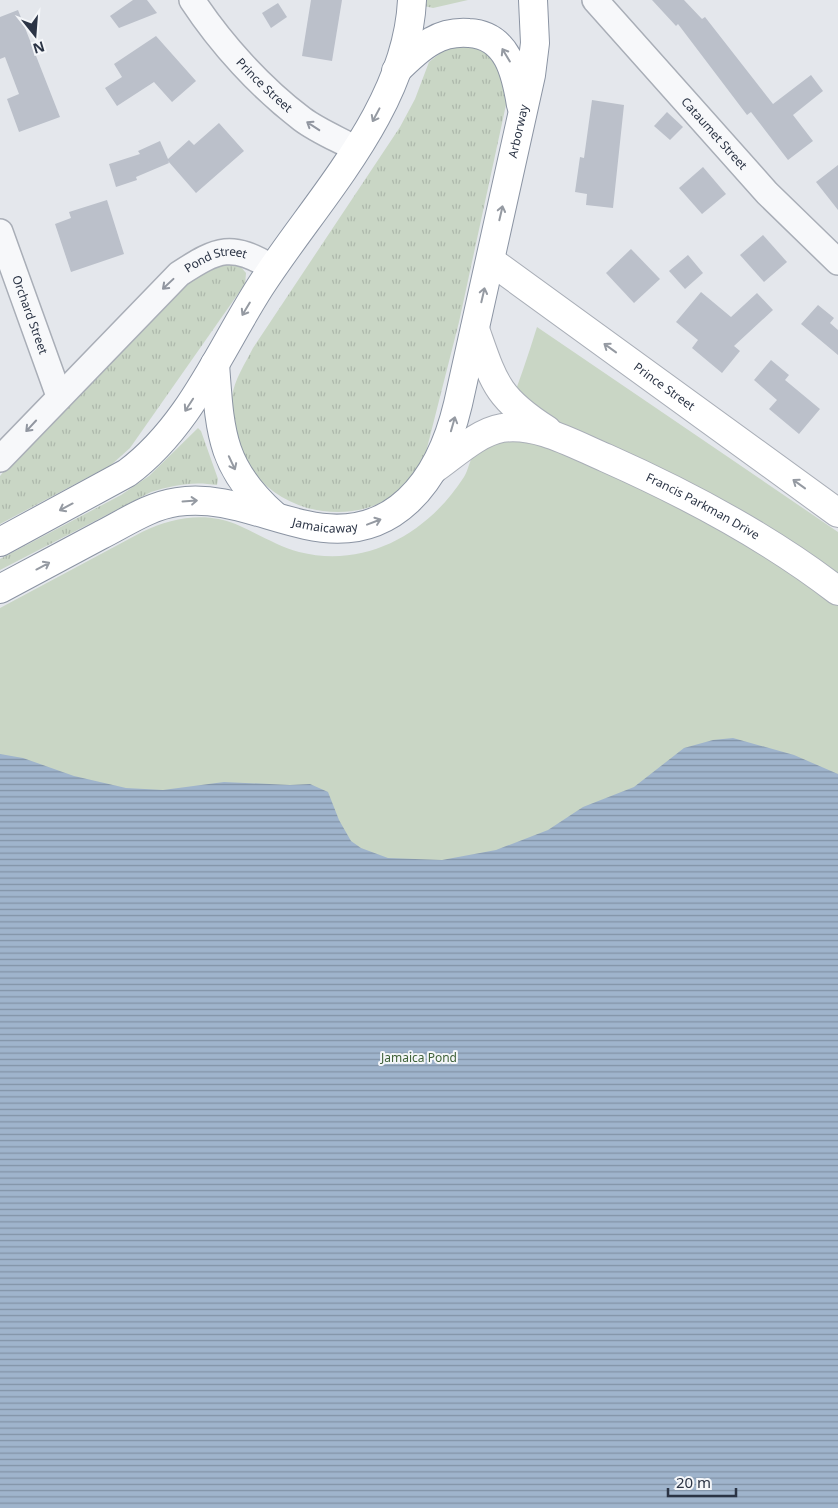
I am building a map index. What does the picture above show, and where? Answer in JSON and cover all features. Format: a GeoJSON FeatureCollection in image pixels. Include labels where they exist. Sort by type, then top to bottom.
{"type":"FeatureCollection","features":[{"type":"Feature","properties":{"kind":"main road"},"geometry":{"type":"LineString","coordinates":[[396,0],[396,71]]}},
{"type":"Feature","properties":{"kind":"main road"},"geometry":{"type":"LineString","coordinates":[[0,542],[110,484],[136,467],[170,432],[215,364],[273,268],[356,149],[376,115],[396,71],[408,34],[412,0]]}},
{"type":"Feature","properties":{"kind":"main road","name":"Arborway"},"geometry":{"type":"LineString","coordinates":[[491,261],[533,61],[533,0]]}},
{"type":"Feature","properties":{"kind":"main road"},"geometry":{"type":"LineString","coordinates":[[396,71],[416,52],[438,38],[460,32],[484,36],[498,44],[511,65],[517,81],[522,118]]}},
{"type":"Feature","properties":{"kind":"main road","name":"Jamaicaway"},"geometry":{"type":"LineString","coordinates":[[0,589],[139,515],[174,502],[214,501],[309,526],[329,528],[366,525],[393,513],[409,501],[434,469],[454,424],[491,261]]}},
{"type":"Feature","properties":{"kind":"main road","name":"Prince Street"},"geometry":{"type":"LineString","coordinates":[[491,261],[838,513]]}},
{"type":"Feature","properties":{"kind":"main road","name":"Francis Parkman Drive"},"geometry":{"type":"LineString","coordinates":[[475,329],[491,374],[502,394],[519,411],[556,436]]}},
{"type":"Feature","properties":{"kind":"main road"},"geometry":{"type":"LineString","coordinates":[[215,364],[221,430],[230,461],[252,494],[276,516]]}},
{"type":"Feature","properties":{"kind":"main road","name":"Francis Parkman Drive"},"geometry":{"type":"LineString","coordinates":[[434,469],[472,443],[501,428],[526,428],[556,436],[621,465],[722,516],[788,555],[838,592]]}},
{"type":"Feature","properties":{"kind":"street","name":"Prince Street"},"geometry":{"type":"LineString","coordinates":[[192,0],[235,55],[282,102],[319,130],[356,149]]}},
{"type":"Feature","properties":{"kind":"street","name":"Cataumet Street"},"geometry":{"type":"LineString","coordinates":[[595,0],[767,192],[838,262]]}},
{"type":"Feature","properties":{"kind":"street","name":"Orchard Street"},"geometry":{"type":"LineString","coordinates":[[0,232],[59,396]]}},
{"type":"Feature","properties":{"kind":"street","name":"Pond Street"},"geometry":{"type":"LineString","coordinates":[[0,459],[156,294],[179,274],[211,255],[236,251],[250,254],[273,268]]}},
{"type":"Feature","properties":{"kind":"green space"},"geometry":{"type":"Polygon","coordinates":[[[424,0],[468,0],[433,8],[424,6],[424,0]]]}},
{"type":"Feature","properties":{"kind":"green space"},"geometry":{"type":"Polygon","coordinates":[[[463,46],[483,51],[489,55],[498,66],[509,91],[459,322],[426,452],[417,472],[408,485],[381,503],[356,511],[329,512],[304,507],[280,496],[260,479],[244,458],[235,431],[232,414],[231,401],[235,384],[253,348],[400,127],[415,99],[429,62],[444,50],[463,46]]]}},
{"type":"Feature","properties":{"kind":"green space"},"geometry":{"type":"Polygon","coordinates":[[[227,263],[241,267],[246,273],[245,284],[130,448],[111,465],[0,524],[0,476],[9,465],[169,299],[201,272],[227,263]]]}},
{"type":"Feature","properties":{"kind":"green space","name":"Jamaica Pond"},"geometry":{"type":"Polygon","coordinates":[[[537,327],[838,532],[838,1508],[0,1508],[0,608],[142,532],[178,520],[203,517],[228,521],[291,550],[324,556],[348,555],[371,551],[393,542],[414,530],[432,515],[464,477],[473,456],[496,438],[518,385],[537,327]]]}},
{"type":"Feature","properties":{"kind":"green space"},"geometry":{"type":"Polygon","coordinates":[[[198,428],[201,431],[218,479],[217,485],[183,484],[151,492],[0,570],[0,559],[121,495],[149,476],[198,428]]]}},
{"type":"Feature","properties":{"kind":"water","name":"Jamaica Pond"},"geometry":{"type":"Polygon","coordinates":[[[733,738],[794,755],[838,774],[838,1508],[0,1508],[0,754],[23,758],[74,776],[126,788],[163,790],[224,782],[310,784],[328,792],[339,820],[351,841],[361,848],[388,858],[442,860],[496,850],[548,830],[583,807],[634,787],[684,748],[713,740],[733,738]]]}},
{"type":"Feature","properties":{"kind":"building"},"geometry":{"type":"Polygon","coordinates":[[[133,0],[147,0],[157,13],[119,28],[110,16],[133,0]]]}},
{"type":"Feature","properties":{"kind":"building"},"geometry":{"type":"Polygon","coordinates":[[[311,0],[342,0],[332,61],[302,56],[311,0]]]}},
{"type":"Feature","properties":{"kind":"building"},"geometry":{"type":"Polygon","coordinates":[[[652,0],[684,0],[702,19],[705,17],[773,104],[811,75],[823,91],[793,115],[813,141],[788,160],[751,112],[747,115],[678,24],[676,26],[652,0]]]}},
{"type":"Feature","properties":{"kind":"building"},"geometry":{"type":"Polygon","coordinates":[[[278,3],[287,17],[271,28],[262,13],[278,3]]]}},
{"type":"Feature","properties":{"kind":"building"},"geometry":{"type":"Polygon","coordinates":[[[18,10],[60,117],[19,132],[7,99],[19,94],[5,57],[0,59],[0,17],[18,10]]]}},
{"type":"Feature","properties":{"kind":"building"},"geometry":{"type":"Polygon","coordinates":[[[156,36],[196,81],[172,102],[154,82],[117,106],[105,88],[122,77],[114,64],[156,36]]]}},
{"type":"Feature","properties":{"kind":"building"},"geometry":{"type":"Polygon","coordinates":[[[592,100],[624,105],[613,208],[586,205],[587,194],[575,192],[580,157],[584,158],[592,100]]]}},
{"type":"Feature","properties":{"kind":"building"},"geometry":{"type":"Polygon","coordinates":[[[667,112],[683,127],[670,140],[654,126],[667,112]]]}},
{"type":"Feature","properties":{"kind":"building"},"geometry":{"type":"Polygon","coordinates":[[[219,123],[244,151],[196,193],[168,161],[169,163],[136,177],[137,180],[116,187],[109,164],[140,154],[138,151],[160,141],[168,159],[189,140],[194,145],[219,123]]]}},
{"type":"Feature","properties":{"kind":"building"},"geometry":{"type":"Polygon","coordinates":[[[838,165],[838,210],[816,182],[838,165]]]}},
{"type":"Feature","properties":{"kind":"building"},"geometry":{"type":"Polygon","coordinates":[[[703,167],[726,194],[702,214],[679,188],[703,167]]]}},
{"type":"Feature","properties":{"kind":"building"},"geometry":{"type":"Polygon","coordinates":[[[107,200],[124,254],[71,272],[55,224],[71,218],[69,212],[107,200]]]}},
{"type":"Feature","properties":{"kind":"building"},"geometry":{"type":"Polygon","coordinates":[[[763,235],[787,262],[764,282],[740,255],[763,235]]]}},
{"type":"Feature","properties":{"kind":"building"},"geometry":{"type":"Polygon","coordinates":[[[631,249],[660,279],[634,303],[606,273],[631,249]]]}},
{"type":"Feature","properties":{"kind":"building"},"geometry":{"type":"Polygon","coordinates":[[[688,255],[703,273],[685,289],[669,271],[688,255]]]}},
{"type":"Feature","properties":{"kind":"building"},"geometry":{"type":"Polygon","coordinates":[[[701,292],[731,317],[757,293],[773,310],[734,346],[740,351],[722,373],[692,348],[698,340],[676,322],[701,292]]]}},
{"type":"Feature","properties":{"kind":"building"},"geometry":{"type":"Polygon","coordinates":[[[818,305],[834,318],[830,323],[838,330],[838,355],[801,324],[818,305]]]}},
{"type":"Feature","properties":{"kind":"building"},"geometry":{"type":"Polygon","coordinates":[[[771,360],[789,375],[785,380],[820,409],[799,434],[769,409],[777,400],[754,380],[771,360]]]}}]}
